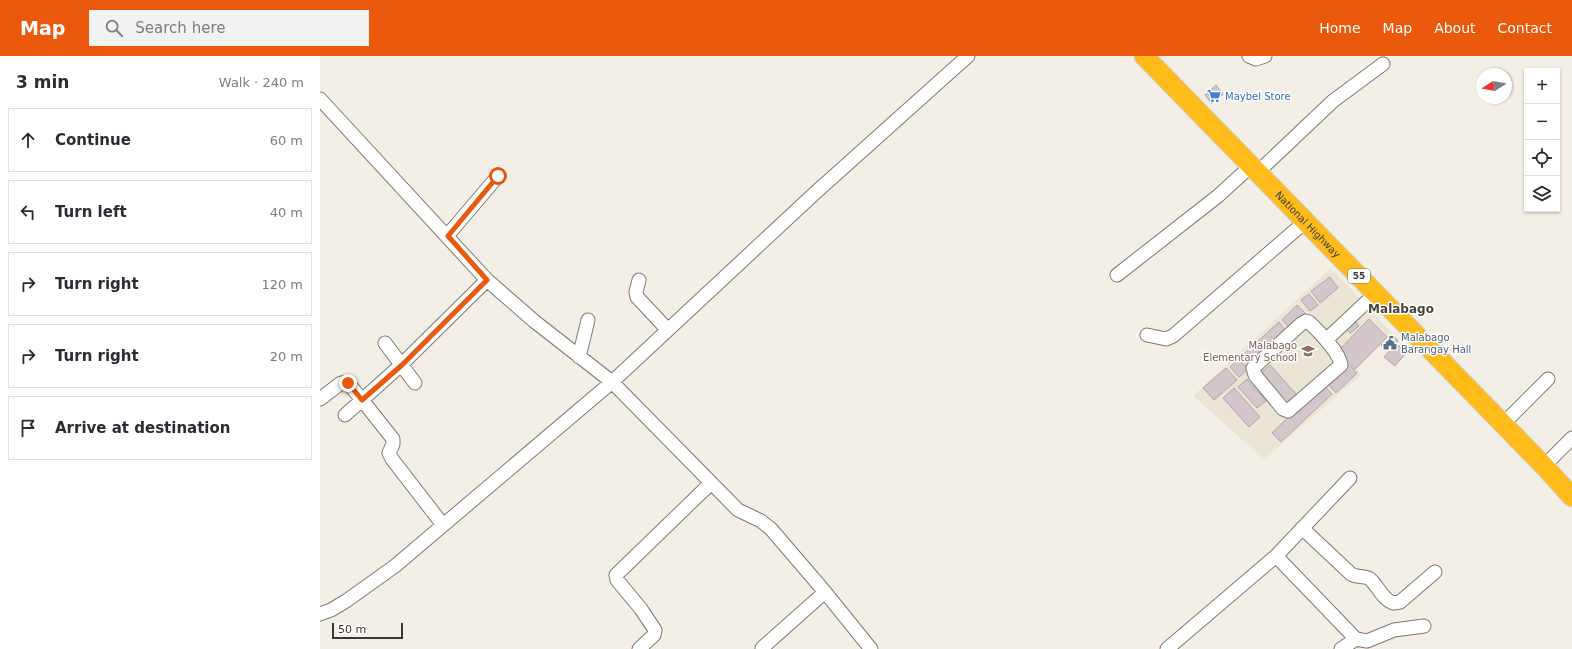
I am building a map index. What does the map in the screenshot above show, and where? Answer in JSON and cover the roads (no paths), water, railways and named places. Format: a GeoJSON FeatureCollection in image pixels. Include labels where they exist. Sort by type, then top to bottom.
{"type":"FeatureCollection","features":[{"type":"Feature","properties":{"kind":"highway","name":"National Highway"},"geometry":{"type":"LineString","coordinates":[[1146,56],[1572,496]]}},
{"type":"Feature","properties":{"kind":"street"},"geometry":{"type":"LineString","coordinates":[[320,614],[331,610],[346,601],[395,566],[612,382],[667,329],[815,193],[968,56]]}},
{"type":"Feature","properties":{"kind":"street"},"geometry":{"type":"LineString","coordinates":[[1249,56],[1256,58],[1265,56]]}},
{"type":"Feature","properties":{"kind":"street"},"geometry":{"type":"LineString","coordinates":[[1117,275],[1255,169],[1333,101],[1383,64]]}},
{"type":"Feature","properties":{"kind":"street"},"geometry":{"type":"LineString","coordinates":[[320,99],[487,280],[579,358],[612,382],[738,510],[761,521],[771,529],[871,649]]}},
{"type":"Feature","properties":{"kind":"street"},"geometry":{"type":"LineString","coordinates":[[448,236],[498,176]]}},
{"type":"Feature","properties":{"kind":"street"},"geometry":{"type":"LineString","coordinates":[[1147,335],[1166,339],[1173,336],[1306,221]]}},
{"type":"Feature","properties":{"kind":"street"},"geometry":{"type":"LineString","coordinates":[[345,415],[402,365],[487,280]]}},
{"type":"Feature","properties":{"kind":"street"},"geometry":{"type":"LineString","coordinates":[[639,280],[636,292],[637,297],[667,329]]}},
{"type":"Feature","properties":{"kind":"street"},"geometry":{"type":"LineString","coordinates":[[1326,340],[1376,294]]}},
{"type":"Feature","properties":{"kind":"street"},"geometry":{"type":"LineString","coordinates":[[579,358],[588,320]]}},
{"type":"Feature","properties":{"kind":"street"},"geometry":{"type":"LineString","coordinates":[[1304,322],[1309,322],[1326,340],[1340,362],[1340,367],[1290,410],[1286,410],[1255,375],[1253,368],[1304,322]]}},
{"type":"Feature","properties":{"kind":"street"},"geometry":{"type":"LineString","coordinates":[[385,343],[415,383]]}},
{"type":"Feature","properties":{"kind":"street"},"geometry":{"type":"LineString","coordinates":[[1503,424],[1548,379]]}},
{"type":"Feature","properties":{"kind":"street"},"geometry":{"type":"LineString","coordinates":[[320,399],[341,382],[348,383],[392,439],[393,444],[389,453],[392,459],[443,525]]}},
{"type":"Feature","properties":{"kind":"street"},"geometry":{"type":"LineString","coordinates":[[1544,466],[1572,438]]}},
{"type":"Feature","properties":{"kind":"street"},"geometry":{"type":"LineString","coordinates":[[1167,649],[1276,556],[1350,478]]}},
{"type":"Feature","properties":{"kind":"street"},"geometry":{"type":"LineString","coordinates":[[639,649],[654,635],[655,630],[641,608],[617,580],[616,575],[711,483]]}},
{"type":"Feature","properties":{"kind":"street"},"geometry":{"type":"LineString","coordinates":[[1302,528],[1351,574],[1356,577],[1370,580],[1386,599],[1393,603],[1400,602],[1435,572]]}},
{"type":"Feature","properties":{"kind":"street"},"geometry":{"type":"LineString","coordinates":[[1276,556],[1356,639],[1366,641],[1394,630],[1424,626]]}},
{"type":"Feature","properties":{"kind":"street"},"geometry":{"type":"LineString","coordinates":[[762,648],[825,592]]}},
{"type":"Feature","properties":{"kind":"street"},"geometry":{"type":"LineString","coordinates":[[1341,649],[1356,639]]}},
{"type":"Feature","properties":{"kind":"place","name":"Maybel Store"},"geometry":{"type":"Point","coordinates":[1214,96]}},
{"type":"Feature","properties":{"kind":"place","name":"Malabago Barangay Hall"},"geometry":{"type":"Point","coordinates":[1390,343]}},
{"type":"Feature","properties":{"kind":"place","name":"Malabago Elementary School"},"geometry":{"type":"Point","coordinates":[1308,351]}},
{"type":"Feature","properties":{"kind":"district","name":"Malabago"},"geometry":{"type":"Point","coordinates":[1401,309]}}]}
